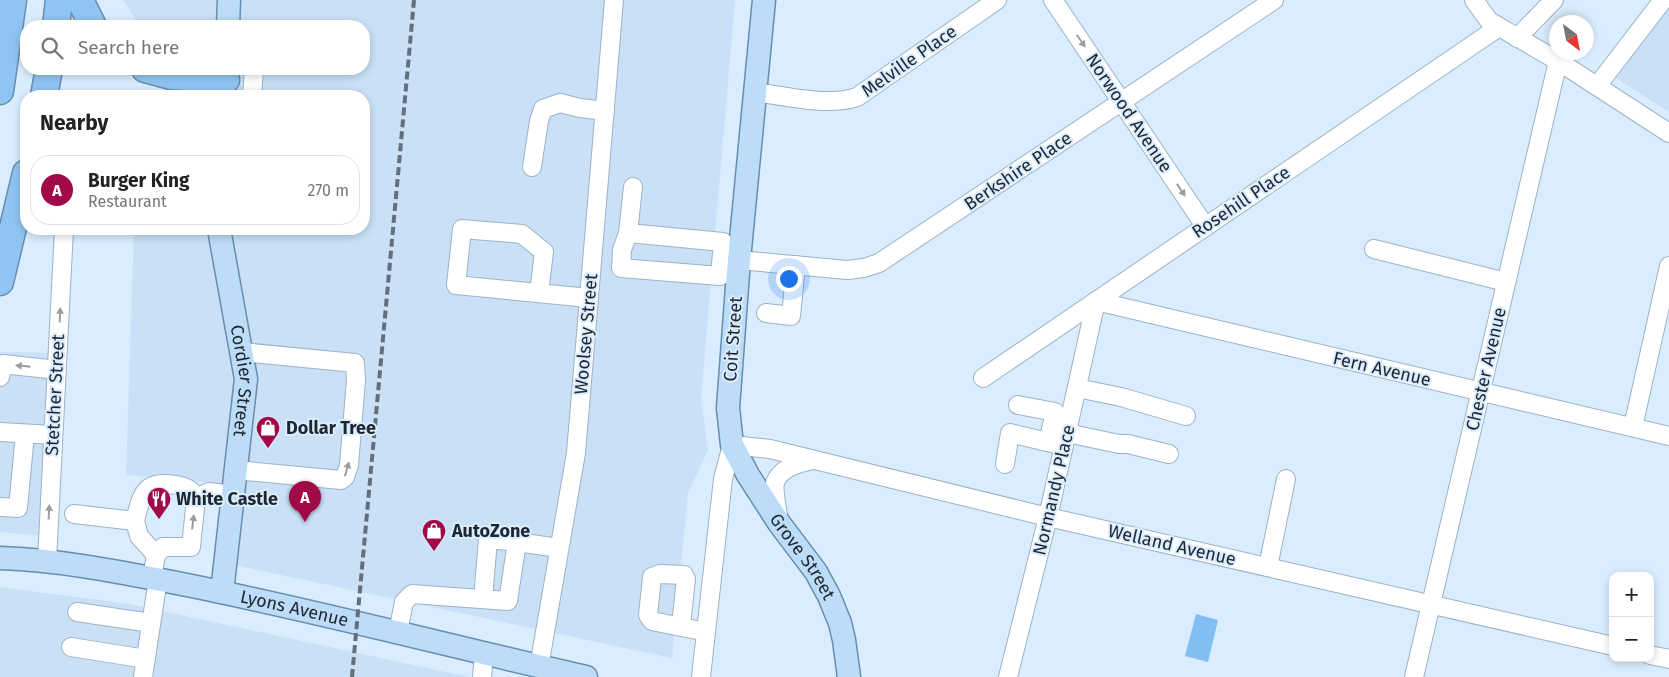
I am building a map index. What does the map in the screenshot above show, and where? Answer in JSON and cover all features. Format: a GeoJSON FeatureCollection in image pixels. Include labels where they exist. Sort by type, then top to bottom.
{"type":"FeatureCollection","features":[{"type":"Feature","properties":{"kind":"highway"},"geometry":{"type":"LineString","coordinates":[[0,91],[13,0]]}},
{"type":"Feature","properties":{"kind":"highway"},"geometry":{"type":"LineString","coordinates":[[57,20],[59,0]]}},
{"type":"Feature","properties":{"kind":"highway"},"geometry":{"type":"LineString","coordinates":[[80,0],[90,20]]}},
{"type":"Feature","properties":{"kind":"highway"},"geometry":{"type":"LineString","coordinates":[[45,90],[48,75]]}},
{"type":"Feature","properties":{"kind":"highway"},"geometry":{"type":"LineString","coordinates":[[167,75],[226,82]]}},
{"type":"Feature","properties":{"kind":"highway"},"geometry":{"type":"LineString","coordinates":[[0,282],[20,198]]}},
{"type":"Feature","properties":{"kind":"main road"},"geometry":{"type":"LineString","coordinates":[[228,20],[229,0]]}},
{"type":"Feature","properties":{"kind":"main road","name":"Coit Street"},"geometry":{"type":"LineString","coordinates":[[732,445],[728,408],[738,260],[764,0]]}},
{"type":"Feature","properties":{"kind":"main road"},"geometry":{"type":"LineString","coordinates":[[0,292],[22,235]]}},
{"type":"Feature","properties":{"kind":"main road","name":"Cordier Street"},"geometry":{"type":"LineString","coordinates":[[220,235],[222,253],[246,379],[222,592]]}},
{"type":"Feature","properties":{"kind":"main road","name":"Grove Street"},"geometry":{"type":"LineString","coordinates":[[732,445],[748,475],[779,522],[816,572],[829,596],[840,623],[849,677]]}},
{"type":"Feature","properties":{"kind":"main road","name":"Lyons Avenue"},"geometry":{"type":"LineString","coordinates":[[0,558],[47,561],[155,578],[398,632],[586,677]]}},
{"type":"Feature","properties":{"kind":"street","name":"Woolsey Street"},"geometry":{"type":"LineString","coordinates":[[539,667],[576,453],[614,0]]}},
{"type":"Feature","properties":{"kind":"street","name":"Melville Place"},"geometry":{"type":"LineString","coordinates":[[754,92],[830,102],[844,102],[856,97],[997,0]]}},
{"type":"Feature","properties":{"kind":"street","name":"Norwood Avenue"},"geometry":{"type":"LineString","coordinates":[[1053,0],[1205,226]]}},
{"type":"Feature","properties":{"kind":"street","name":"Berkshire Place"},"geometry":{"type":"LineString","coordinates":[[738,260],[847,270],[864,268],[879,263],[1274,0]]}},
{"type":"Feature","properties":{"kind":"street"},"geometry":{"type":"LineString","coordinates":[[1474,0],[1489,21],[1549,55]]}},
{"type":"Feature","properties":{"kind":"street"},"geometry":{"type":"LineString","coordinates":[[1517,38],[1554,0]]}},
{"type":"Feature","properties":{"kind":"street"},"geometry":{"type":"LineString","coordinates":[[1597,86],[1663,0]]}},
{"type":"Feature","properties":{"kind":"street","name":"Rosehill Place"},"geometry":{"type":"LineString","coordinates":[[983,378],[1499,28]]}},
{"type":"Feature","properties":{"kind":"street"},"geometry":{"type":"LineString","coordinates":[[1558,60],[1669,133]]}},
{"type":"Feature","properties":{"kind":"street","name":"Chester Avenue"},"geometry":{"type":"LineString","coordinates":[[1414,677],[1558,60]]}},
{"type":"Feature","properties":{"kind":"street"},"geometry":{"type":"LineString","coordinates":[[252,90],[254,75]]}},
{"type":"Feature","properties":{"kind":"street"},"geometry":{"type":"LineString","coordinates":[[532,168],[539,121],[543,109],[560,103],[605,111]]}},
{"type":"Feature","properties":{"kind":"street"},"geometry":{"type":"LineString","coordinates":[[628,233],[724,242],[720,276],[621,268],[622,250],[628,233],[632,188]]}},
{"type":"Feature","properties":{"kind":"street"},"geometry":{"type":"LineString","coordinates":[[539,293],[544,252],[522,234],[462,228],[456,285],[589,298]]}},
{"type":"Feature","properties":{"kind":"street","name":"Stetcher Street"},"geometry":{"type":"LineString","coordinates":[[47,561],[64,235]]}},
{"type":"Feature","properties":{"kind":"street"},"geometry":{"type":"LineString","coordinates":[[593,247],[622,250]]}},
{"type":"Feature","properties":{"kind":"street"},"geometry":{"type":"LineString","coordinates":[[1374,249],[1506,282]]}},
{"type":"Feature","properties":{"kind":"street"},"geometry":{"type":"LineString","coordinates":[[766,313],[790,316],[796,265]]}},
{"type":"Feature","properties":{"kind":"street"},"geometry":{"type":"LineString","coordinates":[[1633,427],[1669,266]]}},
{"type":"Feature","properties":{"kind":"street","name":"Normandy Place"},"geometry":{"type":"LineString","coordinates":[[1008,677],[1048,517],[1060,440],[1077,388],[1096,301]]}},
{"type":"Feature","properties":{"kind":"street","name":"Fern Avenue"},"geometry":{"type":"LineString","coordinates":[[1096,301],[1669,436]]}},
{"type":"Feature","properties":{"kind":"street"},"geometry":{"type":"LineString","coordinates":[[236,470],[341,480],[345,477],[349,465],[356,380],[355,364],[242,352]]}},
{"type":"Feature","properties":{"kind":"street"},"geometry":{"type":"LineString","coordinates":[[0,377],[3,364],[57,370]]}},
{"type":"Feature","properties":{"kind":"street"},"geometry":{"type":"LineString","coordinates":[[1077,388],[1121,397],[1186,416]]}},
{"type":"Feature","properties":{"kind":"street"},"geometry":{"type":"LineString","coordinates":[[1018,405],[1055,412],[1060,440]]}},
{"type":"Feature","properties":{"kind":"street"},"geometry":{"type":"LineString","coordinates":[[0,432],[53,435]]}},
{"type":"Feature","properties":{"kind":"street"},"geometry":{"type":"LineString","coordinates":[[1005,464],[1010,433],[1060,440],[1128,444],[1169,454]]}},
{"type":"Feature","properties":{"kind":"street"},"geometry":{"type":"LineString","coordinates":[[0,507],[18,508],[24,434]]}},
{"type":"Feature","properties":{"kind":"street","name":"Welland Avenue"},"geometry":{"type":"LineString","coordinates":[[732,445],[770,449],[816,459],[1048,517],[1609,645]]}},
{"type":"Feature","properties":{"kind":"street","name":"Coit Street"},"geometry":{"type":"LineString","coordinates":[[701,677],[723,479],[732,445]]}},
{"type":"Feature","properties":{"kind":"street"},"geometry":{"type":"LineString","coordinates":[[779,522],[774,484],[780,474],[795,464],[816,459]]}},
{"type":"Feature","properties":{"kind":"street"},"geometry":{"type":"LineString","coordinates":[[1268,567],[1286,479]]}},
{"type":"Feature","properties":{"kind":"street"},"geometry":{"type":"LineString","coordinates":[[143,677],[151,623],[156,554],[163,547],[191,547],[196,498],[191,491],[163,484],[151,487],[142,497],[135,521],[139,536],[156,554]]}},
{"type":"Feature","properties":{"kind":"street"},"geometry":{"type":"LineString","coordinates":[[196,498],[208,492],[233,494]]}},
{"type":"Feature","properties":{"kind":"street"},"geometry":{"type":"LineString","coordinates":[[74,514],[135,521]]}},
{"type":"Feature","properties":{"kind":"street"},"geometry":{"type":"LineString","coordinates":[[482,600],[488,539],[559,548]]}},
{"type":"Feature","properties":{"kind":"street"},"geometry":{"type":"LineString","coordinates":[[398,632],[404,602],[412,594],[508,602],[517,542]]}},
{"type":"Feature","properties":{"kind":"street"},"geometry":{"type":"LineString","coordinates":[[76,612],[151,623]]}},
{"type":"Feature","properties":{"kind":"street"},"geometry":{"type":"LineString","coordinates":[[681,626],[706,632]]}},
{"type":"Feature","properties":{"kind":"street"},"geometry":{"type":"LineString","coordinates":[[71,647],[146,659]]}},
{"type":"Feature","properties":{"kind":"street"},"geometry":{"type":"LineString","coordinates":[[482,677],[484,653]]}},
{"type":"Feature","properties":{"kind":"street"},"geometry":{"type":"LineString","coordinates":[[1654,656],[1669,659]]}},
{"type":"Feature","properties":{"kind":"shaded area"},"geometry":{"type":"Polygon","coordinates":[[[123,0],[735,0],[701,398],[708,450],[688,493],[672,658],[225,563],[236,485],[126,475],[134,235],[370,235],[370,90],[223,90],[225,75],[370,75],[370,20],[136,20],[123,0]]]}},
{"type":"Feature","properties":{"kind":"shaded area"},"geometry":{"type":"Polygon","coordinates":[[[1669,0],[1669,112],[1603,70],[1669,0]]]}},
{"type":"Feature","properties":{"kind":"shaded area"},"geometry":{"type":"Polygon","coordinates":[[[0,352],[58,353],[44,536],[0,532],[0,352]]]}},
{"type":"Feature","properties":{"kind":"shaded area"},"geometry":{"type":"Polygon","coordinates":[[[0,587],[129,604],[469,677],[0,677],[0,587]]]}},
{"type":"Feature","properties":{"kind":"shaded area"},"geometry":{"type":"Polygon","coordinates":[[[1196,614],[1218,620],[1208,662],[1185,656],[1196,614]]]}},
{"type":"Feature","properties":{"kind":"railway"},"geometry":{"type":"LineString","coordinates":[[352,677],[414,0]]}},
{"type":"Feature","properties":{"kind":"place","name":"Dollar Tree"},"geometry":{"type":"Point","coordinates":[268,449]}},
{"type":"Feature","properties":{"kind":"place","name":"White Castle"},"geometry":{"type":"Point","coordinates":[159,520]}},
{"type":"Feature","properties":{"kind":"place","name":"Burger King"},"geometry":{"type":"Point","coordinates":[305,522]}},
{"type":"Feature","properties":{"kind":"place","name":"AutoZone"},"geometry":{"type":"Point","coordinates":[434,552]}}]}
